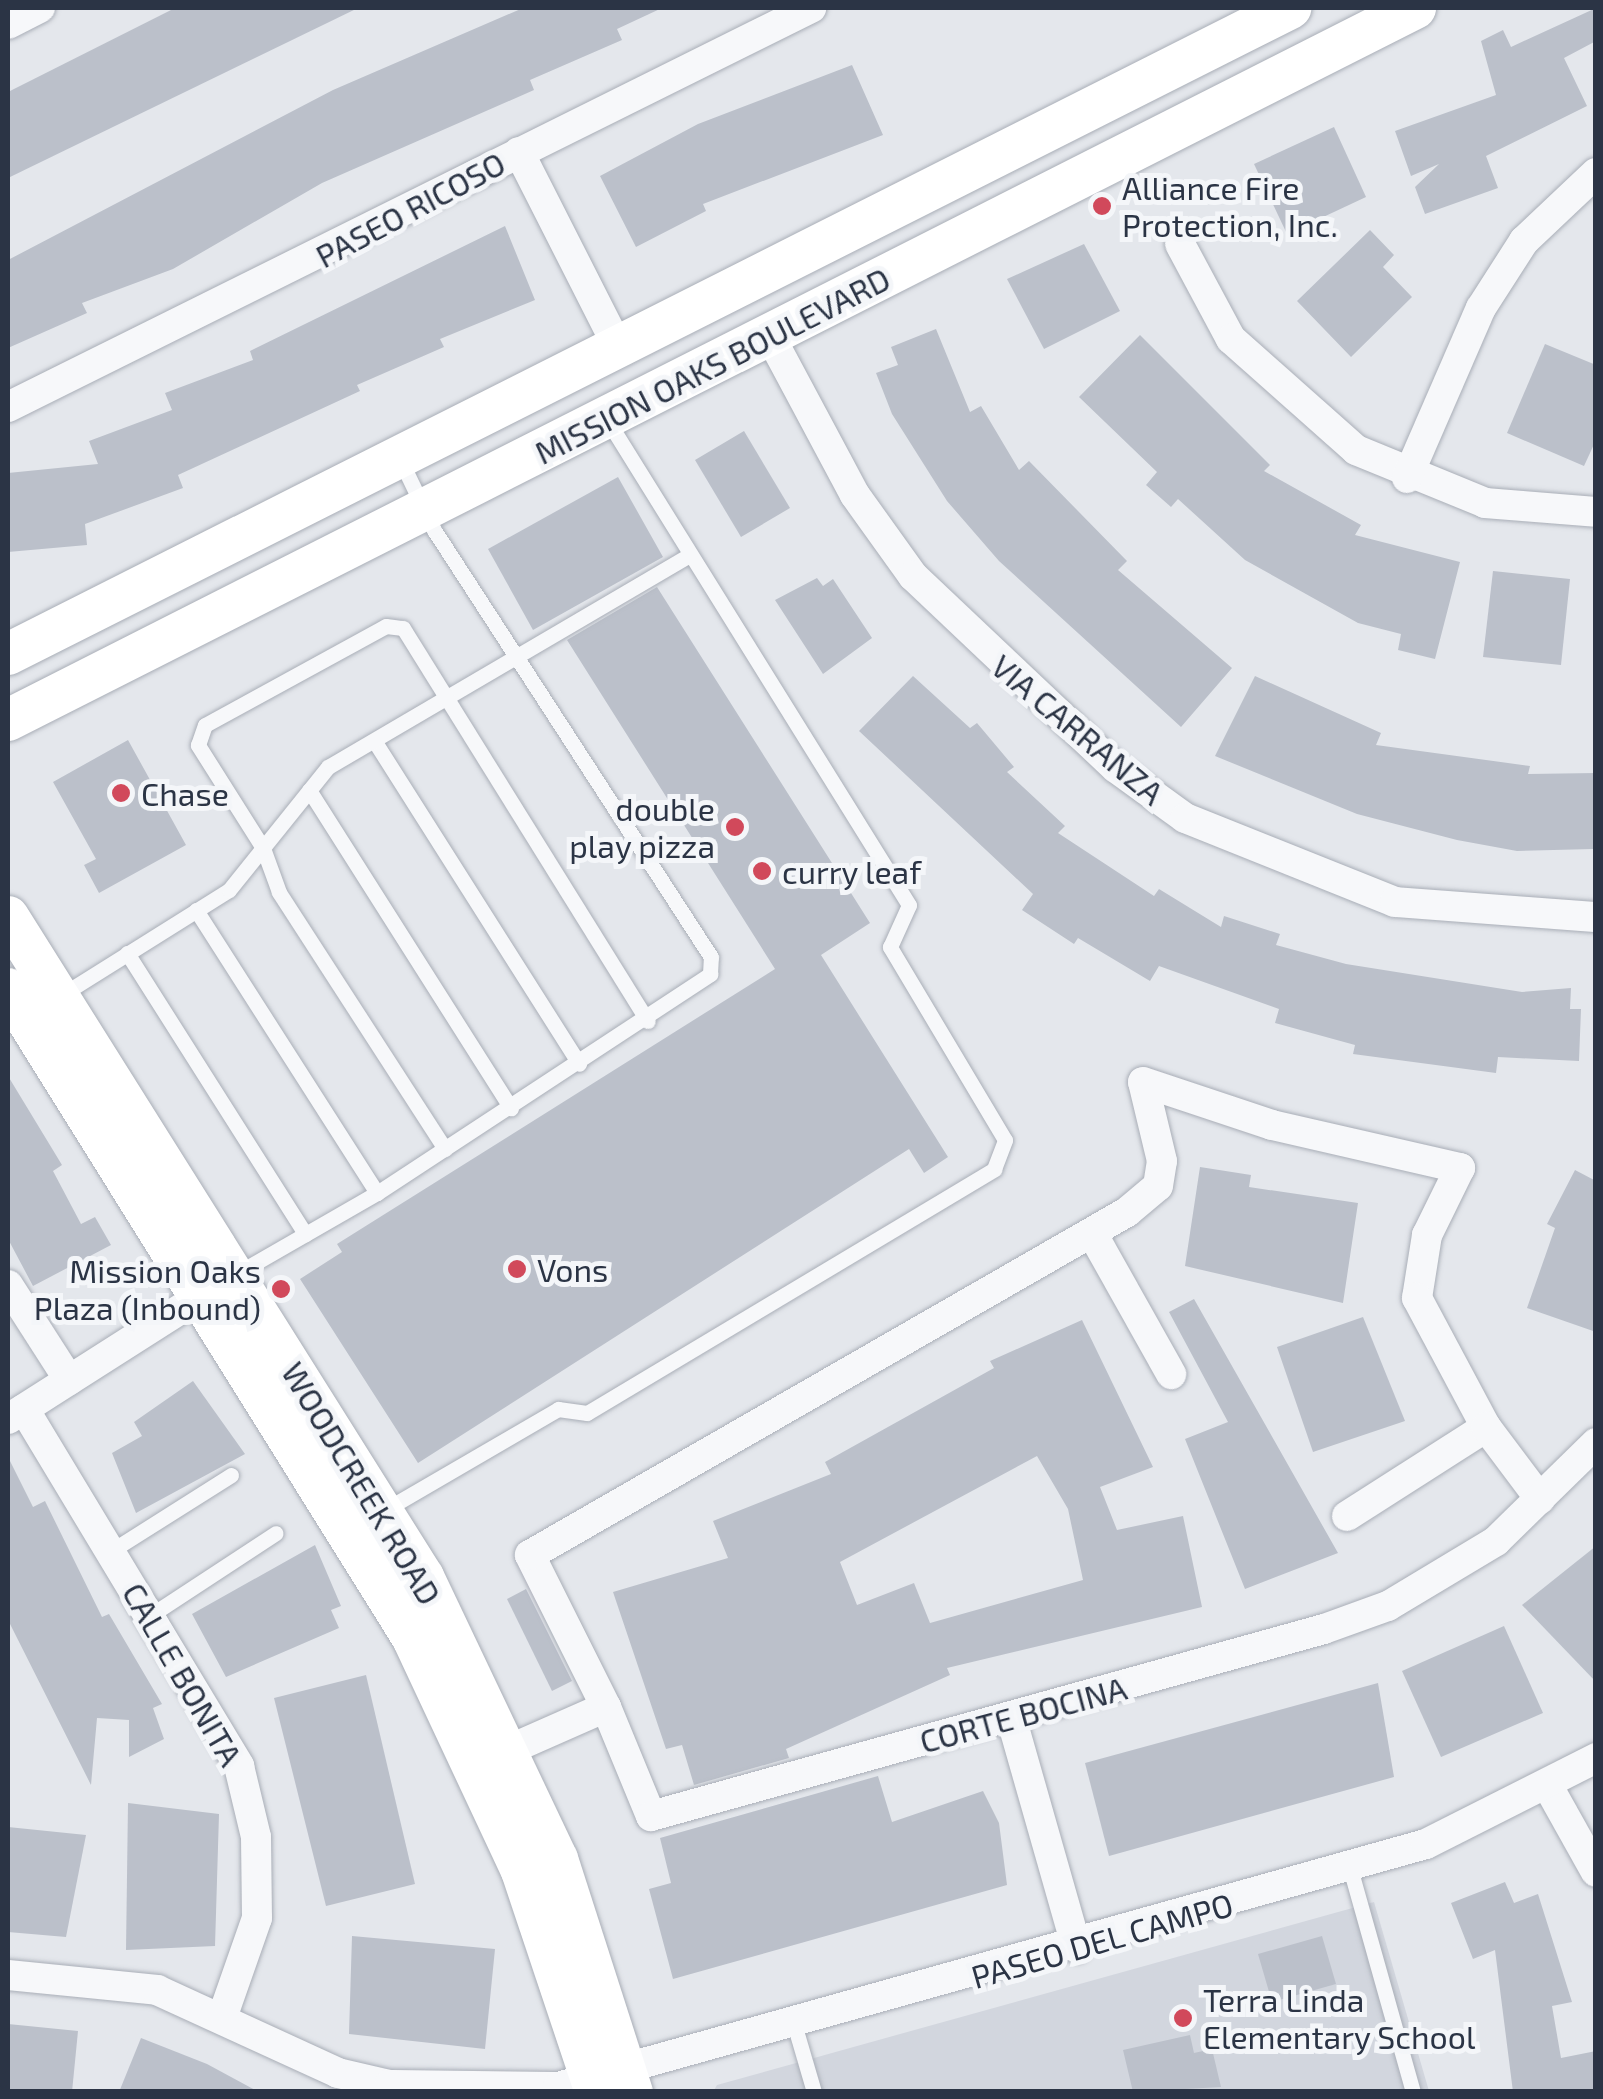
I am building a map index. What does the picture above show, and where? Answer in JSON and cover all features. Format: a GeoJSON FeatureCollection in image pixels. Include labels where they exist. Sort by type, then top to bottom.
{"type":"FeatureCollection","features":[{"type":"Feature","properties":{"kind":"main road","name":"MISSION OAKS BOULEVARD"},"geometry":{"type":"LineString","coordinates":[[8,654],[1290,8]]}},
{"type":"Feature","properties":{"kind":"main road","name":"MISSION OAKS BOULEVARD"},"geometry":{"type":"LineString","coordinates":[[8,720],[1415,8]]}},
{"type":"Feature","properties":{"kind":"main road","name":"WOODCREEK ROAD"},"geometry":{"type":"LineString","coordinates":[[8,916],[218,1286],[367,1560],[493,1756]]}},
{"type":"Feature","properties":{"kind":"main road","name":"WOODCREEK ROAD"},"geometry":{"type":"LineString","coordinates":[[8,990],[383,1511],[493,1756],[612,2085]]}},
{"type":"Feature","properties":{"kind":"street"},"geometry":{"type":"LineString","coordinates":[[8,24],[40,8]]}},
{"type":"Feature","properties":{"kind":"street","name":"PASEO RICOSO"},"geometry":{"type":"LineString","coordinates":[[8,407],[811,8]]}},
{"type":"Feature","properties":{"kind":"street"},"geometry":{"type":"LineString","coordinates":[[519,152],[618,344]]}},
{"type":"Feature","properties":{"kind":"street"},"geometry":{"type":"LineString","coordinates":[[1407,478],[1481,308],[1524,242],[1596,173]]}},
{"type":"Feature","properties":{"kind":"street"},"geometry":{"type":"LineString","coordinates":[[1180,244],[1231,339],[1356,450],[1407,478],[1534,514],[1596,512]]}},
{"type":"Feature","properties":{"kind":"street","name":"VIA CARRANZA"},"geometry":{"type":"LineString","coordinates":[[770,336],[855,495],[913,576],[1102,756],[1185,818],[1395,902],[1596,917]]}},
{"type":"Feature","properties":{"kind":"street"},"geometry":{"type":"LineString","coordinates":[[493,1756],[606,1706],[530,1555],[1092,1233],[1158,1186],[1162,1161],[1144,1082],[1272,1125],[1460,1168],[1427,1235],[1418,1298],[1486,1427],[1540,1499]]}},
{"type":"Feature","properties":{"kind":"street"},"geometry":{"type":"LineString","coordinates":[[1092,1233],[1170,1374]]}},
{"type":"Feature","properties":{"kind":"street"},"geometry":{"type":"LineString","coordinates":[[8,1285],[68,1380]]}},
{"type":"Feature","properties":{"kind":"street"},"geometry":{"type":"LineString","coordinates":[[16,1414],[218,1286]]}},
{"type":"Feature","properties":{"kind":"street","name":"CALLE BONITA"},"geometry":{"type":"LineString","coordinates":[[16,1414],[111,1551],[238,1766],[256,1836],[258,1918],[222,2018]]}},
{"type":"Feature","properties":{"kind":"street"},"geometry":{"type":"LineString","coordinates":[[1348,1516],[1486,1427]]}},
{"type":"Feature","properties":{"kind":"street","name":"CORTE BOCINA"},"geometry":{"type":"LineString","coordinates":[[606,1706],[652,1816],[1011,1717],[1388,1606],[1496,1541],[1596,1442]]}},
{"type":"Feature","properties":{"kind":"street"},"geometry":{"type":"LineString","coordinates":[[1011,1717],[1077,1948]]}},
{"type":"Feature","properties":{"kind":"street","name":"PASEO DEL CAMPO"},"geometry":{"type":"LineString","coordinates":[[8,1975],[157,1990],[338,2072],[388,2084],[612,2085],[795,2027],[1350,1868],[1549,1788],[1596,1758]]}},
{"type":"Feature","properties":{"kind":"street"},"geometry":{"type":"LineString","coordinates":[[1549,1788],[1596,1872]]}},
{"type":"Feature","properties":{"kind":"lane"},"geometry":{"type":"LineString","coordinates":[[383,1511],[558,1409],[587,1413],[994,1169],[1005,1140],[890,947],[908,905],[606,418]]}},
{"type":"Feature","properties":{"kind":"lane"},"geometry":{"type":"LineString","coordinates":[[218,1286],[377,1193],[696,990],[711,957],[424,510],[400,458]]}},
{"type":"Feature","properties":{"kind":"lane"},"geometry":{"type":"LineString","coordinates":[[56,998],[229,890],[328,767],[522,660],[689,555]]}},
{"type":"Feature","properties":{"kind":"lane"},"geometry":{"type":"LineString","coordinates":[[445,1150],[279,892],[262,848],[198,745],[204,725],[386,626],[403,628],[648,1021]]}},
{"type":"Feature","properties":{"kind":"lane"},"geometry":{"type":"LineString","coordinates":[[375,742],[579,1064]]}},
{"type":"Feature","properties":{"kind":"lane"},"geometry":{"type":"LineString","coordinates":[[310,790],[511,1108]]}},
{"type":"Feature","properties":{"kind":"lane"},"geometry":{"type":"LineString","coordinates":[[196,910],[377,1193]]}},
{"type":"Feature","properties":{"kind":"lane"},"geometry":{"type":"LineString","coordinates":[[127,953],[304,1234]]}},
{"type":"Feature","properties":{"kind":"lane"},"geometry":{"type":"LineString","coordinates":[[111,1551],[231,1475]]}},
{"type":"Feature","properties":{"kind":"lane"},"geometry":{"type":"LineString","coordinates":[[151,1615],[276,1533]]}},
{"type":"Feature","properties":{"kind":"lane"},"geometry":{"type":"LineString","coordinates":[[1350,1868],[1413,2092]]}},
{"type":"Feature","properties":{"kind":"lane"},"geometry":{"type":"LineString","coordinates":[[795,2027],[814,2092]]}},
{"type":"Feature","properties":{"kind":"shaded area","name":"Terra Linda Elementary School"},"geometry":{"type":"Polygon","coordinates":[[[1374,1902],[1429,2091],[713,2092],[717,2085],[1374,1902]]]}},
{"type":"Feature","properties":{"kind":"building"},"geometry":{"type":"Polygon","coordinates":[[[175,8],[358,8],[8,178],[8,92],[175,8]]]}},
{"type":"Feature","properties":{"kind":"building"},"geometry":{"type":"Polygon","coordinates":[[[523,8],[662,8],[617,29],[622,40],[530,80],[534,90],[322,183],[173,269],[82,303],[87,313],[8,348],[8,260],[333,90],[523,8]]]}},
{"type":"Feature","properties":{"kind":"building"},"geometry":{"type":"Polygon","coordinates":[[[1596,8],[1596,41],[1564,58],[1587,106],[1486,156],[1498,188],[1425,214],[1415,187],[1439,164],[1411,176],[1395,131],[1496,95],[1481,41],[1503,30],[1511,47],[1596,8]]]}},
{"type":"Feature","properties":{"kind":"building"},"geometry":{"type":"Polygon","coordinates":[[[852,65],[883,135],[703,204],[706,211],[636,247],[600,176],[698,124],[852,65]]]}},
{"type":"Feature","properties":{"kind":"building"},"geometry":{"type":"Polygon","coordinates":[[[1334,127],[1366,197],[1287,234],[1254,164],[1334,127]]]}},
{"type":"Feature","properties":{"kind":"building"},"geometry":{"type":"Polygon","coordinates":[[[505,226],[535,300],[440,339],[444,347],[357,385],[360,391],[178,475],[183,488],[85,524],[87,545],[8,552],[8,473],[98,464],[89,441],[172,410],[165,393],[253,360],[250,351],[505,226]]]}},
{"type":"Feature","properties":{"kind":"building"},"geometry":{"type":"Polygon","coordinates":[[[1370,230],[1394,255],[1383,267],[1412,297],[1351,357],[1297,301],[1370,230]]]}},
{"type":"Feature","properties":{"kind":"building"},"geometry":{"type":"Polygon","coordinates":[[[1084,244],[1120,311],[1044,349],[1007,279],[1084,244]]]}},
{"type":"Feature","properties":{"kind":"building"},"geometry":{"type":"Polygon","coordinates":[[[936,329],[970,412],[981,406],[1019,470],[1029,461],[1127,561],[1118,570],[1232,668],[1181,727],[999,561],[947,501],[892,414],[876,373],[898,365],[891,347],[936,329]]]}},
{"type":"Feature","properties":{"kind":"building"},"geometry":{"type":"Polygon","coordinates":[[[1140,335],[1270,465],[1264,471],[1361,525],[1355,535],[1460,562],[1435,659],[1398,650],[1401,634],[1358,623],[1245,560],[1178,499],[1171,507],[1146,485],[1157,472],[1079,397],[1140,335]]]}},
{"type":"Feature","properties":{"kind":"building"},"geometry":{"type":"Polygon","coordinates":[[[1545,344],[1596,365],[1596,440],[1584,466],[1507,433],[1545,344]]]}},
{"type":"Feature","properties":{"kind":"building"},"geometry":{"type":"Polygon","coordinates":[[[744,431],[790,508],[741,537],[695,460],[744,431]]]}},
{"type":"Feature","properties":{"kind":"building"},"geometry":{"type":"Polygon","coordinates":[[[618,477],[663,557],[533,630],[488,549],[618,477]]]}},
{"type":"Feature","properties":{"kind":"building"},"geometry":{"type":"Polygon","coordinates":[[[1493,571],[1570,579],[1561,665],[1483,657],[1493,571]]]}},
{"type":"Feature","properties":{"kind":"building"},"geometry":{"type":"Polygon","coordinates":[[[817,578],[823,586],[833,579],[872,638],[823,674],[775,600],[817,578]]]}},
{"type":"Feature","properties":{"kind":"building"},"geometry":{"type":"Polygon","coordinates":[[[657,587],[870,923],[821,955],[948,1157],[924,1173],[909,1149],[418,1463],[300,1279],[342,1252],[337,1244],[775,969],[567,640],[657,587]]]}},
{"type":"Feature","properties":{"kind":"building"},"geometry":{"type":"Polygon","coordinates":[[[913,676],[970,728],[977,723],[1014,767],[1007,772],[1065,826],[1058,833],[1154,896],[1159,889],[1221,927],[1224,916],[1280,934],[1276,945],[1346,964],[1522,992],[1571,988],[1570,1009],[1581,1009],[1579,1061],[1498,1057],[1496,1073],[1353,1054],[1355,1045],[1275,1023],[1279,1009],[1159,966],[1150,981],[1078,938],[1074,944],[1022,910],[1033,894],[859,731],[913,676]]]}},
{"type":"Feature","properties":{"kind":"building"},"geometry":{"type":"Polygon","coordinates":[[[1255,676],[1381,733],[1376,745],[1530,766],[1528,774],[1596,773],[1593,849],[1517,851],[1457,840],[1357,814],[1215,756],[1255,676]]]}},
{"type":"Feature","properties":{"kind":"building"},"geometry":{"type":"Polygon","coordinates":[[[128,740],[186,845],[99,893],[84,865],[96,859],[53,782],[128,740]]]}},
{"type":"Feature","properties":{"kind":"building"},"geometry":{"type":"Polygon","coordinates":[[[8,1076],[62,1165],[53,1171],[81,1224],[95,1217],[111,1245],[33,1286],[8,1239],[8,1076]]]}},
{"type":"Feature","properties":{"kind":"building"},"geometry":{"type":"Polygon","coordinates":[[[1200,1167],[1251,1175],[1249,1187],[1358,1203],[1343,1303],[1185,1266],[1200,1167]]]}},
{"type":"Feature","properties":{"kind":"building"},"geometry":{"type":"Polygon","coordinates":[[[1575,1170],[1596,1181],[1596,1332],[1527,1308],[1555,1228],[1547,1224],[1575,1170]]]}},
{"type":"Feature","properties":{"kind":"building"},"geometry":{"type":"Polygon","coordinates":[[[1194,1299],[1338,1553],[1245,1589],[1185,1439],[1228,1422],[1169,1312],[1194,1299]]]}},
{"type":"Feature","properties":{"kind":"building"},"geometry":{"type":"Polygon","coordinates":[[[1363,1317],[1405,1421],[1313,1452],[1277,1347],[1363,1317]]]}},
{"type":"Feature","properties":{"kind":"building"},"geometry":{"type":"Polygon","coordinates":[[[1082,1320],[1153,1467],[1100,1487],[1117,1530],[1183,1516],[1202,1607],[947,1668],[950,1675],[786,1749],[789,1758],[694,1785],[682,1745],[666,1749],[613,1592],[728,1558],[713,1521],[831,1474],[825,1462],[994,1368],[990,1361],[1082,1320]],[[1037,1456],[840,1562],[857,1605],[914,1583],[930,1623],[1083,1580],[1068,1509],[1037,1456]]]}},
{"type":"Feature","properties":{"kind":"building"},"geometry":{"type":"Polygon","coordinates":[[[193,1381],[245,1454],[136,1513],[112,1453],[142,1436],[134,1422],[193,1381]]]}},
{"type":"Feature","properties":{"kind":"building"},"geometry":{"type":"Polygon","coordinates":[[[8,1457],[33,1507],[45,1501],[102,1617],[109,1614],[162,1704],[153,1708],[164,1739],[129,1757],[129,1720],[97,1718],[91,1785],[8,1620],[8,1457]]]}},
{"type":"Feature","properties":{"kind":"building"},"geometry":{"type":"Polygon","coordinates":[[[315,1545],[341,1606],[331,1610],[339,1628],[226,1677],[192,1614],[315,1545]]]}},
{"type":"Feature","properties":{"kind":"building"},"geometry":{"type":"Polygon","coordinates":[[[1596,1546],[1596,1682],[1522,1605],[1596,1546]]]}},
{"type":"Feature","properties":{"kind":"building"},"geometry":{"type":"Polygon","coordinates":[[[526,1589],[572,1681],[552,1691],[507,1599],[526,1589]]]}},
{"type":"Feature","properties":{"kind":"building"},"geometry":{"type":"Polygon","coordinates":[[[1504,1626],[1543,1713],[1441,1757],[1402,1671],[1504,1626]]]}},
{"type":"Feature","properties":{"kind":"building"},"geometry":{"type":"Polygon","coordinates":[[[366,1675],[415,1884],[326,1906],[274,1698],[366,1675]]]}},
{"type":"Feature","properties":{"kind":"building"},"geometry":{"type":"Polygon","coordinates":[[[1378,1683],[1394,1777],[1109,1856],[1085,1763],[1378,1683]]]}},
{"type":"Feature","properties":{"kind":"building"},"geometry":{"type":"Polygon","coordinates":[[[878,1776],[892,1822],[983,1791],[999,1823],[1007,1885],[673,1979],[649,1889],[671,1883],[660,1838],[878,1776]]]}},
{"type":"Feature","properties":{"kind":"building"},"geometry":{"type":"Polygon","coordinates":[[[128,1803],[219,1814],[215,1946],[126,1950],[128,1803]]]}},
{"type":"Feature","properties":{"kind":"building"},"geometry":{"type":"Polygon","coordinates":[[[8,1827],[86,1835],[66,1937],[8,1932],[8,1827]]]}},
{"type":"Feature","properties":{"kind":"building"},"geometry":{"type":"Polygon","coordinates":[[[1505,1882],[1514,1903],[1538,1894],[1572,2002],[1552,2006],[1561,2058],[1596,2051],[1596,2092],[1513,2092],[1495,1950],[1473,1959],[1451,1903],[1505,1882]]]}},
{"type":"Feature","properties":{"kind":"building"},"geometry":{"type":"Polygon","coordinates":[[[352,1936],[495,1949],[485,2049],[349,2034],[352,1936]]]}},
{"type":"Feature","properties":{"kind":"building"},"geometry":{"type":"Polygon","coordinates":[[[1322,1936],[1336,1984],[1272,2002],[1258,1954],[1322,1936]]]}},
{"type":"Feature","properties":{"kind":"building"},"geometry":{"type":"Polygon","coordinates":[[[8,2024],[78,2031],[72,2092],[8,2092],[8,2024]]]}},
{"type":"Feature","properties":{"kind":"building"},"geometry":{"type":"Polygon","coordinates":[[[1190,2035],[1194,2053],[1212,2049],[1221,2087],[1133,2092],[1123,2050],[1190,2035]]]}},
{"type":"Feature","properties":{"kind":"building"},"geometry":{"type":"Polygon","coordinates":[[[141,2038],[207,2064],[259,2092],[119,2092],[141,2038]]]}},
{"type":"Feature","properties":{"kind":"place","name":"Alliance Fire Protection, Inc."},"geometry":{"type":"Point","coordinates":[1102,206]}},
{"type":"Feature","properties":{"kind":"place","name":"Chase"},"geometry":{"type":"Point","coordinates":[121,793]}},
{"type":"Feature","properties":{"kind":"place","name":"double play pizza"},"geometry":{"type":"Point","coordinates":[735,827]}},
{"type":"Feature","properties":{"kind":"place","name":"curry leaf"},"geometry":{"type":"Point","coordinates":[762,871]}},
{"type":"Feature","properties":{"kind":"place","name":"Vons"},"geometry":{"type":"Point","coordinates":[517,1269]}},
{"type":"Feature","properties":{"kind":"place","name":"Mission Oaks Plaza (Inbound)"},"geometry":{"type":"Point","coordinates":[281,1289]}},
{"type":"Feature","properties":{"kind":"place","name":"Terra Linda Elementary School"},"geometry":{"type":"Point","coordinates":[1183,2018]}}]}
